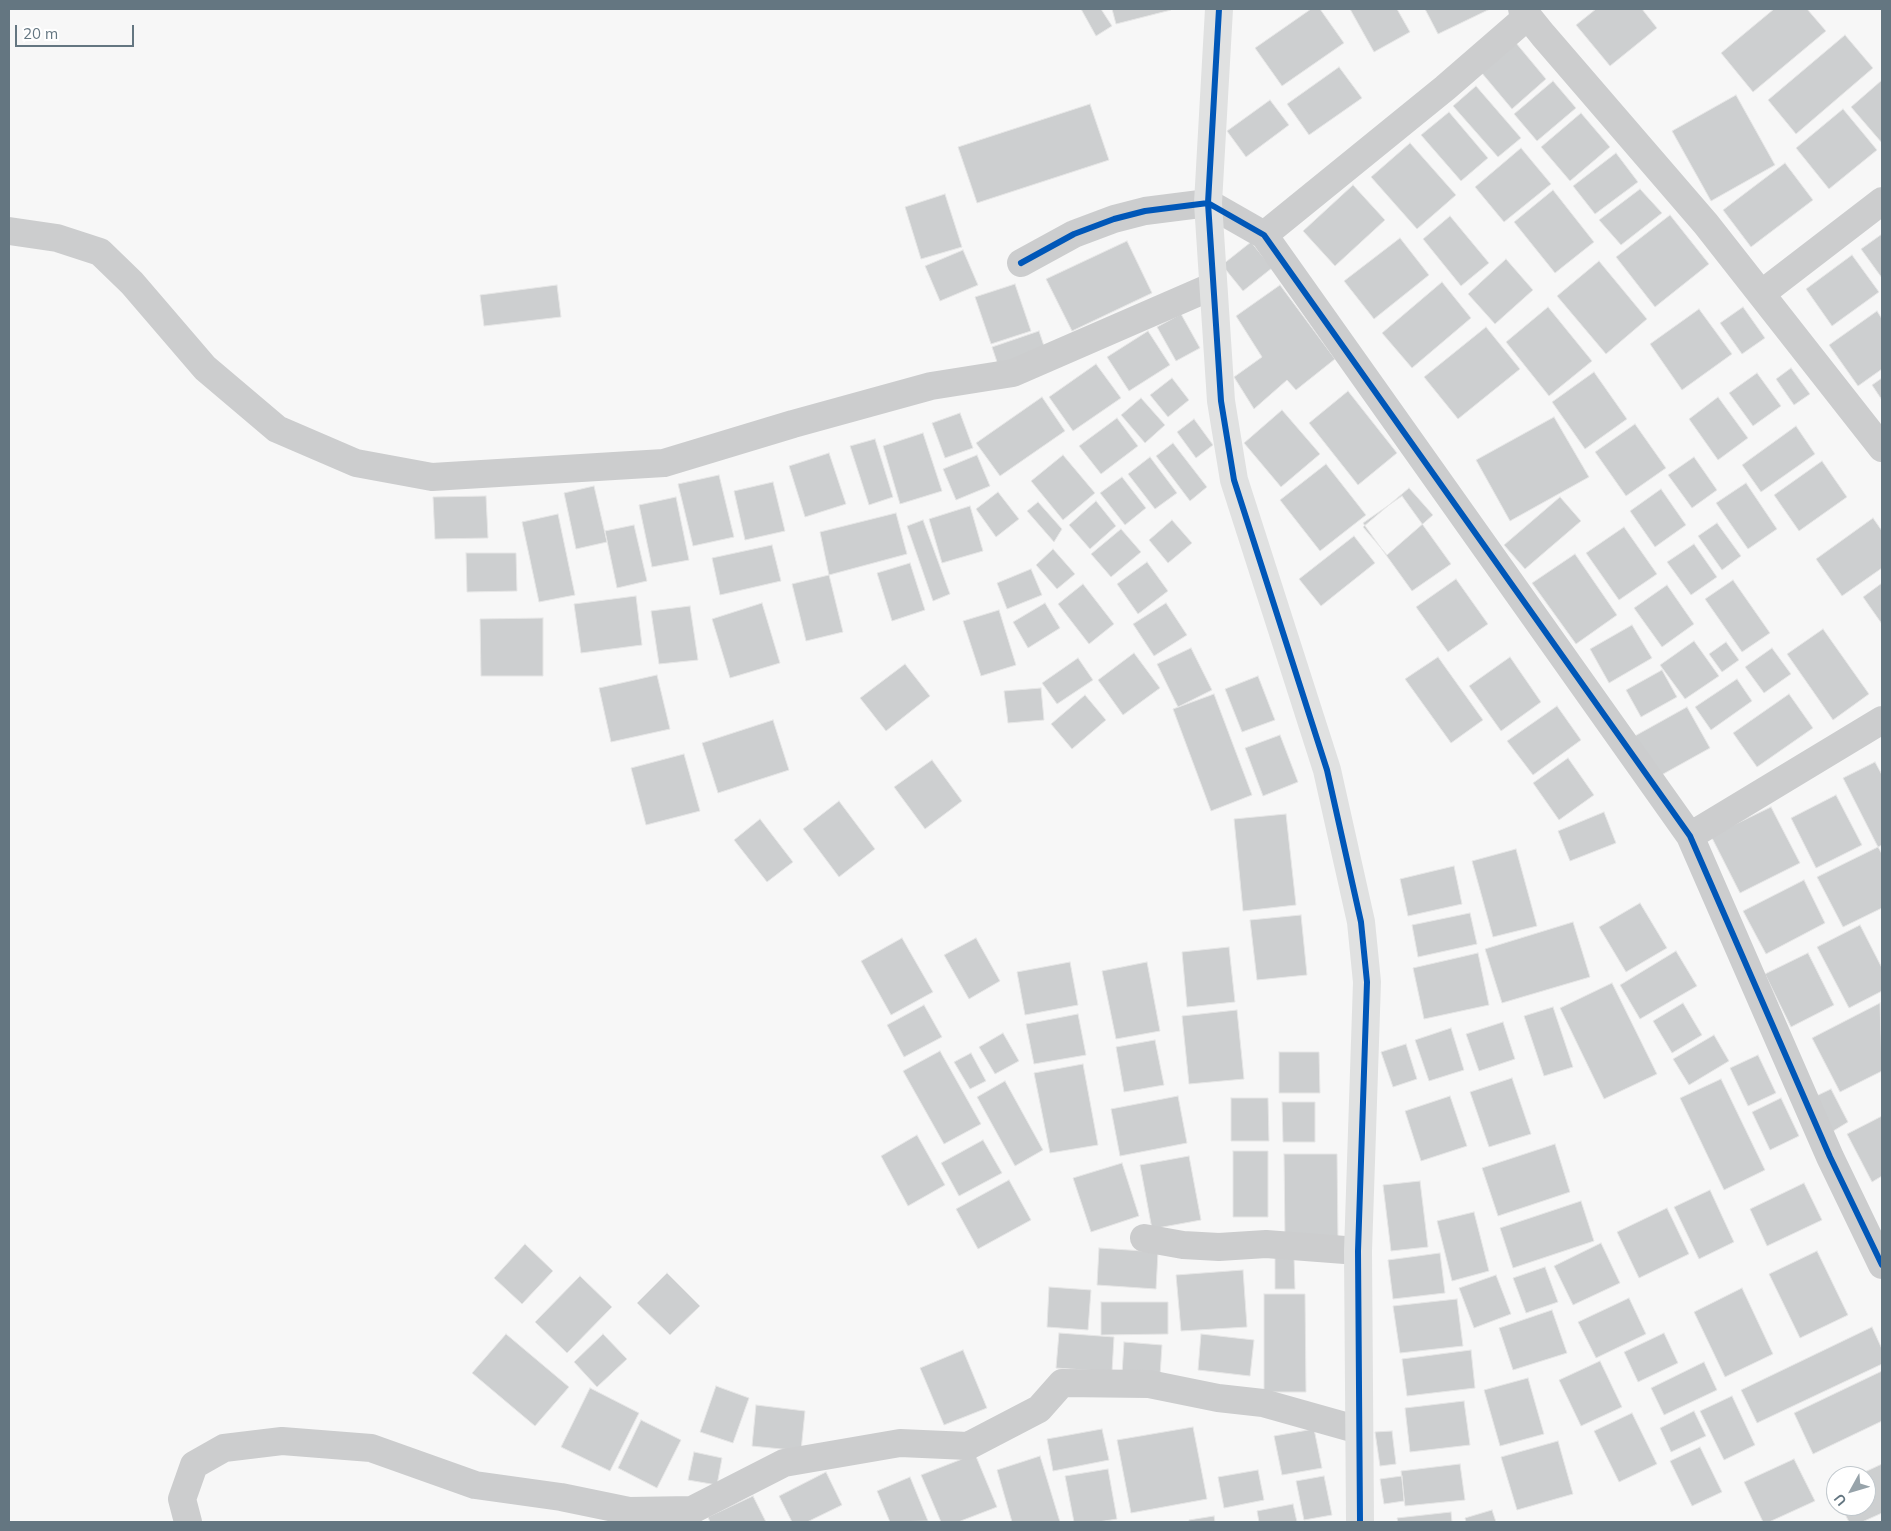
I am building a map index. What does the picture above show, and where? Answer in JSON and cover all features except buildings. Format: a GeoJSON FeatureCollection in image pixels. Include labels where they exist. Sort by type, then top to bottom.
{"type":"FeatureCollection","features":[{"type":"Feature","properties":{"kind":"street"},"geometry":{"type":"LineString","coordinates":[[1219,9],[1208,204],[1221,401],[1234,480],[1327,770],[1361,922],[1367,982],[1358,1251],[1360,1522]]}},
{"type":"Feature","properties":{"kind":"street"},"geometry":{"type":"LineString","coordinates":[[1264,235],[1445,88],[1525,12],[1706,224],[1882,448]]}},
{"type":"Feature","properties":{"kind":"street"},"geometry":{"type":"LineString","coordinates":[[1761,294],[1882,201]]}},
{"type":"Feature","properties":{"kind":"street"},"geometry":{"type":"LineString","coordinates":[[1021,263],[1074,234],[1114,219],[1145,211],[1208,204],[1264,235],[1690,836],[1830,1157],[1882,1265]]}},
{"type":"Feature","properties":{"kind":"street"},"geometry":{"type":"LineString","coordinates":[[9,231],[57,238],[100,252],[132,283],[205,368],[277,430],[356,463],[432,477],[664,463],[793,424],[930,386],[1013,373],[1213,286]]}},
{"type":"Feature","properties":{"kind":"street"},"geometry":{"type":"LineString","coordinates":[[1690,836],[1882,720]]}},
{"type":"Feature","properties":{"kind":"street"},"geometry":{"type":"LineString","coordinates":[[1144,1238],[1183,1245],[1266,1244],[1358,1251]]}},
{"type":"Feature","properties":{"kind":"street"},"geometry":{"type":"LineString","coordinates":[[188,1522],[182,1499],[194,1465],[224,1448],[282,1441],[372,1448],[475,1485],[560,1497],[629,1512],[692,1510],[784,1463],[900,1443],[968,1446],[1038,1409],[1062,1384],[1149,1384],[1218,1398],[1263,1403],[1359,1430]]}},
{"type":"Feature","properties":{"kind":"cycle path"},"geometry":{"type":"LineString","coordinates":[[1219,9],[1208,203],[1221,401],[1234,480],[1327,770],[1361,922],[1367,982],[1358,1251],[1360,1522]]}},
{"type":"Feature","properties":{"kind":"cycle path"},"geometry":{"type":"LineString","coordinates":[[1021,263],[1074,234],[1114,219],[1145,211],[1208,203],[1264,235],[1690,836],[1830,1157],[1882,1265]]}}]}
